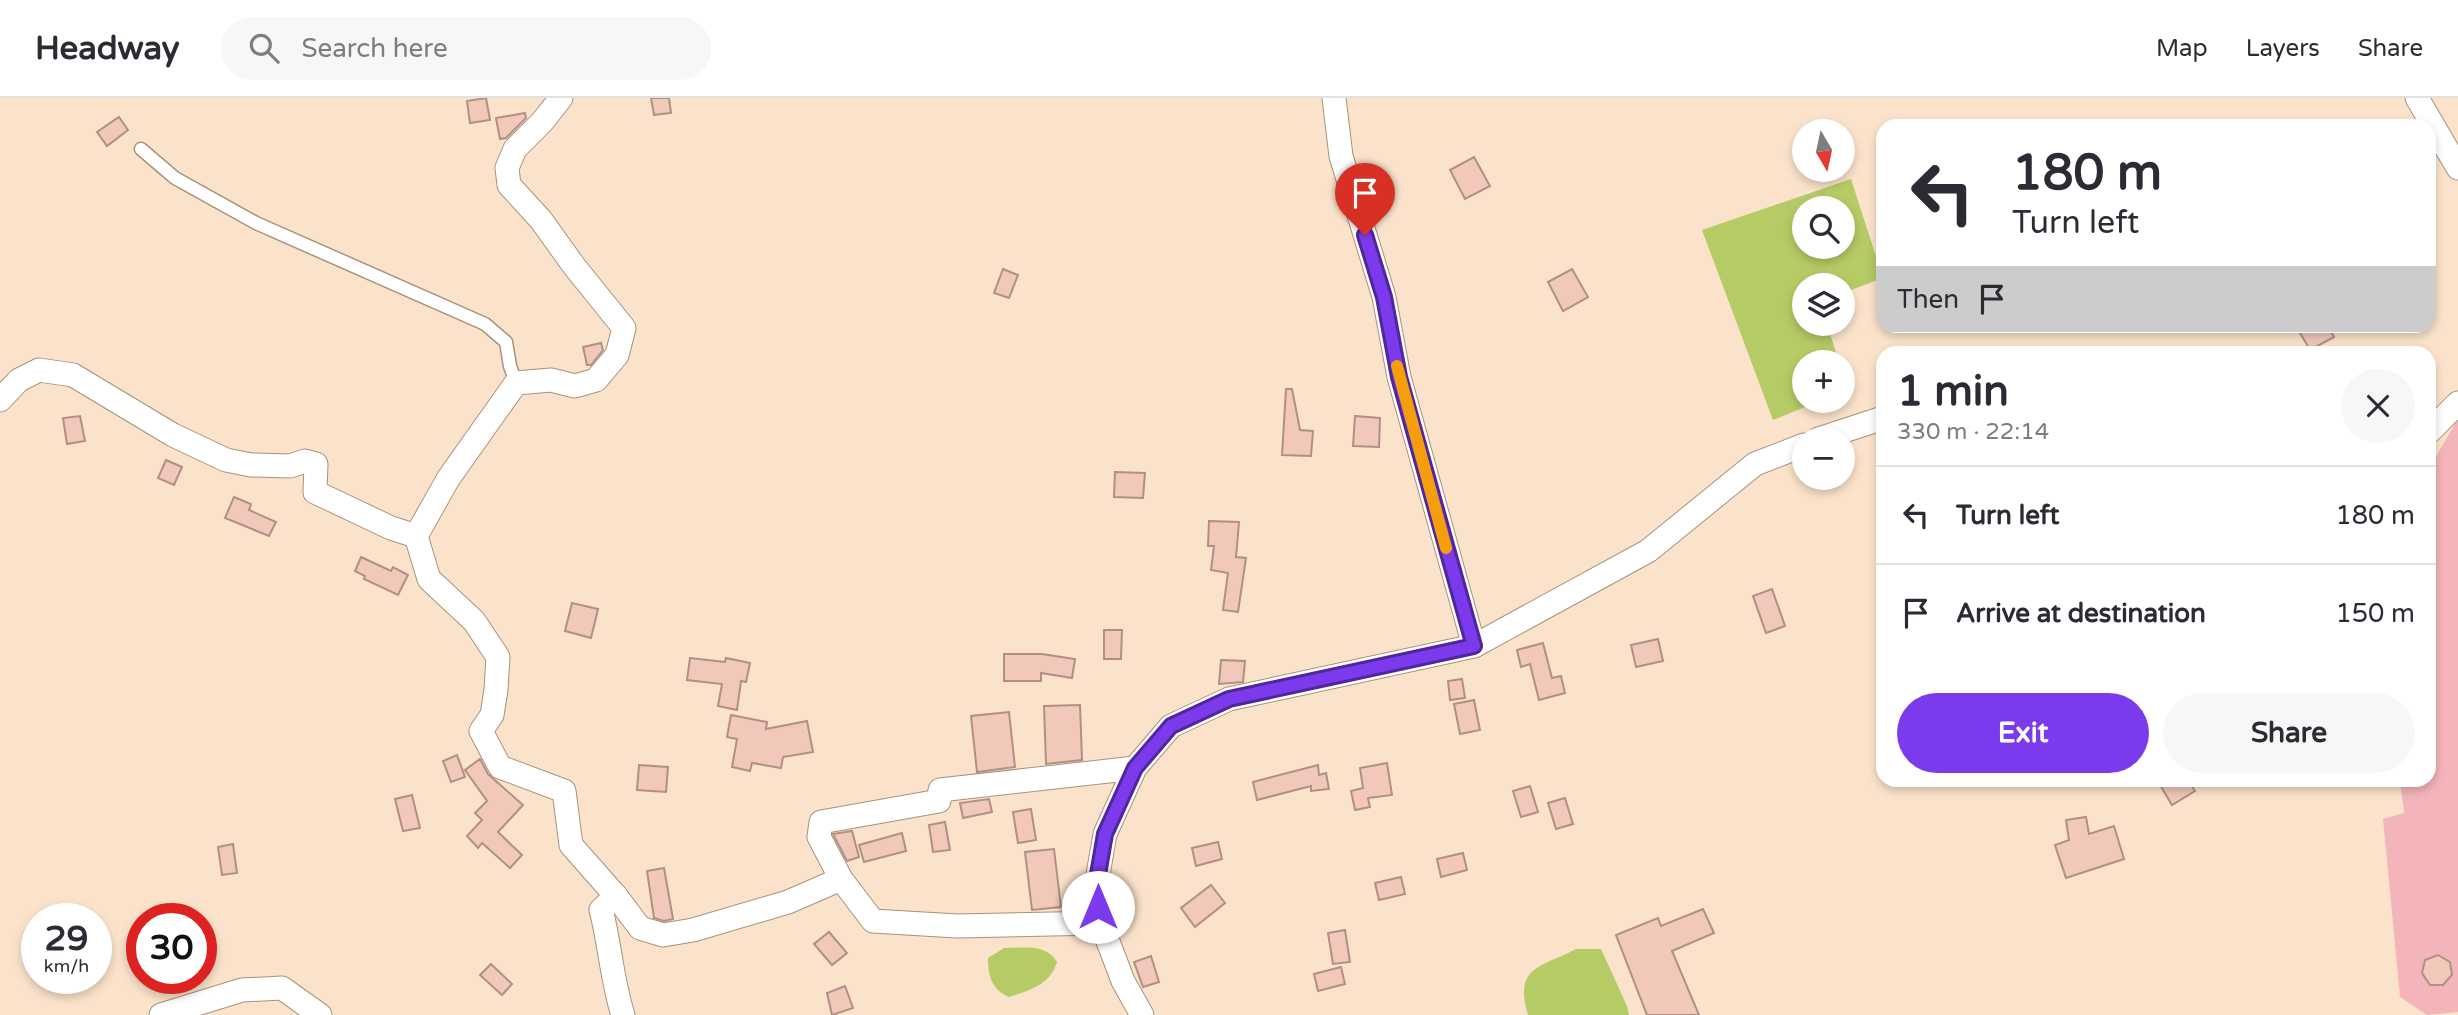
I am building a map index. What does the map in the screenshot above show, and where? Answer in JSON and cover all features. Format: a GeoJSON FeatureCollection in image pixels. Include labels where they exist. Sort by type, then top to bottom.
{"type":"FeatureCollection","features":[{"type":"Feature","properties":{"kind":"street"},"geometry":{"type":"LineString","coordinates":[[561,98],[515,149],[507,168],[509,185],[541,220],[574,266],[624,327],[617,355],[596,380],[575,386],[551,380],[516,383],[448,479],[416,536],[429,579],[474,621],[498,657],[492,715],[481,732],[500,766],[564,791],[571,845],[640,928],[663,935],[693,930],[788,902],[841,879]]}},
{"type":"Feature","properties":{"kind":"street"},"geometry":{"type":"LineString","coordinates":[[1334,98],[1341,156],[1384,297],[1399,377],[1474,646]]}},
{"type":"Feature","properties":{"kind":"street"},"geometry":{"type":"LineString","coordinates":[[2417,98],[2429,119]]}},
{"type":"Feature","properties":{"kind":"street"},"geometry":{"type":"LineString","coordinates":[[2436,130],[2458,168]]}},
{"type":"Feature","properties":{"kind":"street"},"geometry":{"type":"LineString","coordinates":[[0,400],[19,380],[38,370],[73,375],[173,435],[226,460],[251,465],[290,466],[305,461],[316,464],[315,492],[391,528],[416,536]]}},
{"type":"Feature","properties":{"kind":"street"},"geometry":{"type":"LineString","coordinates":[[2436,425],[2458,403]]}},
{"type":"Feature","properties":{"kind":"street"},"geometry":{"type":"LineString","coordinates":[[1855,427],[1876,420]]}},
{"type":"Feature","properties":{"kind":"street"},"geometry":{"type":"LineString","coordinates":[[1142,1015],[1123,981],[1101,923],[1095,892],[1105,834],[1135,768],[1171,726],[1229,699],[1474,646],[1648,551],[1755,464],[1792,450]]}},
{"type":"Feature","properties":{"kind":"street"},"geometry":{"type":"LineString","coordinates":[[1101,923],[957,926],[873,921],[841,879],[819,837],[821,822],[939,801],[940,790],[1135,768]]}},
{"type":"Feature","properties":{"kind":"street"},"geometry":{"type":"LineString","coordinates":[[616,896],[601,910],[623,1015]]}},
{"type":"Feature","properties":{"kind":"street"},"geometry":{"type":"LineString","coordinates":[[161,1015],[242,990],[282,988],[320,1015]]}},
{"type":"Feature","properties":{"kind":"lane"},"geometry":{"type":"LineString","coordinates":[[141,149],[175,178],[256,223],[485,324],[506,342],[516,383]]}},
{"type":"Feature","properties":{"kind":"shaded area"},"geometry":{"type":"Polygon","coordinates":[[[1842,182],[1852,182],[1876,256],[1876,281],[1855,288],[1855,273],[1792,273],[1792,336],[1831,336],[1835,350],[1792,350],[1792,412],[1773,420],[1702,230],[1792,199],[1792,259],[1855,259],[1855,196],[1801,196],[1842,182]]]}},
{"type":"Feature","properties":{"kind":"shaded area"},"geometry":{"type":"Polygon","coordinates":[[[2458,419],[2458,1012],[2427,1015],[2400,997],[2383,819],[2404,813],[2401,787],[2436,787],[2436,456],[2458,419]]]}},
{"type":"Feature","properties":{"kind":"shaded area"},"geometry":{"type":"Polygon","coordinates":[[[1004,948],[1041,949],[1057,962],[1050,976],[1044,981],[1032,989],[1009,997],[995,986],[988,965],[988,958],[1004,948]]]}},
{"type":"Feature","properties":{"kind":"shaded area"},"geometry":{"type":"Polygon","coordinates":[[[1576,949],[1601,949],[1629,1015],[1528,1015],[1524,999],[1528,977],[1542,965],[1576,949]]]}},
{"type":"Feature","properties":{"kind":"building"},"geometry":{"type":"Polygon","coordinates":[[[486,98],[490,120],[470,123],[467,101],[486,98]]]}},
{"type":"Feature","properties":{"kind":"building"},"geometry":{"type":"Polygon","coordinates":[[[651,98],[669,98],[671,113],[654,115],[651,98]]]}},
{"type":"Feature","properties":{"kind":"building"},"geometry":{"type":"Polygon","coordinates":[[[525,113],[526,118],[506,138],[500,139],[496,118],[525,113]]]}},
{"type":"Feature","properties":{"kind":"building"},"geometry":{"type":"Polygon","coordinates":[[[119,117],[128,130],[107,146],[97,132],[119,117]]]}},
{"type":"Feature","properties":{"kind":"building"},"geometry":{"type":"Polygon","coordinates":[[[1474,157],[1490,186],[1465,199],[1450,170],[1474,157]]]}},
{"type":"Feature","properties":{"kind":"building"},"geometry":{"type":"Polygon","coordinates":[[[1003,269],[1018,275],[1009,298],[994,293],[1003,269]]]}},
{"type":"Feature","properties":{"kind":"building"},"geometry":{"type":"Polygon","coordinates":[[[1572,269],[1588,297],[1563,311],[1548,282],[1572,269]]]}},
{"type":"Feature","properties":{"kind":"building"},"geometry":{"type":"Polygon","coordinates":[[[2300,333],[2332,333],[2334,337],[2317,346],[2308,346],[2300,333]]]}},
{"type":"Feature","properties":{"kind":"building"},"geometry":{"type":"Polygon","coordinates":[[[601,343],[603,350],[591,365],[587,365],[583,347],[601,343]]]}},
{"type":"Feature","properties":{"kind":"building"},"geometry":{"type":"Polygon","coordinates":[[[1286,389],[1292,389],[1300,430],[1313,431],[1311,456],[1282,455],[1286,389]]]}},
{"type":"Feature","properties":{"kind":"building"},"geometry":{"type":"Polygon","coordinates":[[[80,416],[85,441],[67,444],[63,418],[80,416]]]}},
{"type":"Feature","properties":{"kind":"building"},"geometry":{"type":"Polygon","coordinates":[[[1355,416],[1380,418],[1379,447],[1353,446],[1355,416]]]}},
{"type":"Feature","properties":{"kind":"building"},"geometry":{"type":"Polygon","coordinates":[[[166,460],[182,467],[174,485],[158,478],[166,460]]]}},
{"type":"Feature","properties":{"kind":"building"},"geometry":{"type":"Polygon","coordinates":[[[1115,472],[1145,473],[1143,498],[1114,497],[1115,472]]]}},
{"type":"Feature","properties":{"kind":"building"},"geometry":{"type":"Polygon","coordinates":[[[234,497],[251,504],[249,510],[276,522],[269,536],[225,518],[234,497]]]}},
{"type":"Feature","properties":{"kind":"building"},"geometry":{"type":"Polygon","coordinates":[[[1209,521],[1239,522],[1236,557],[1246,558],[1238,612],[1223,610],[1228,573],[1211,570],[1214,546],[1208,546],[1209,521]]]}},
{"type":"Feature","properties":{"kind":"building"},"geometry":{"type":"Polygon","coordinates":[[[361,557],[391,571],[393,567],[408,575],[398,595],[364,579],[365,576],[355,571],[361,557]]]}},
{"type":"Feature","properties":{"kind":"building"},"geometry":{"type":"Polygon","coordinates":[[[1772,589],[1785,626],[1766,633],[1753,596],[1772,589]]]}},
{"type":"Feature","properties":{"kind":"building"},"geometry":{"type":"Polygon","coordinates":[[[572,603],[598,609],[591,638],[565,631],[572,603]]]}},
{"type":"Feature","properties":{"kind":"building"},"geometry":{"type":"Polygon","coordinates":[[[1104,630],[1122,630],[1121,659],[1104,659],[1104,630]]]}},
{"type":"Feature","properties":{"kind":"building"},"geometry":{"type":"Polygon","coordinates":[[[1658,639],[1663,661],[1636,667],[1631,645],[1658,639]]]}},
{"type":"Feature","properties":{"kind":"building"},"geometry":{"type":"Polygon","coordinates":[[[1543,643],[1552,678],[1561,676],[1565,693],[1539,700],[1530,664],[1521,667],[1517,650],[1543,643]]]}},
{"type":"Feature","properties":{"kind":"building"},"geometry":{"type":"Polygon","coordinates":[[[1004,654],[1042,654],[1075,659],[1072,678],[1041,673],[1041,681],[1004,681],[1004,654]]]}},
{"type":"Feature","properties":{"kind":"building"},"geometry":{"type":"Polygon","coordinates":[[[690,658],[725,662],[726,658],[750,663],[746,682],[741,681],[737,710],[718,706],[722,684],[687,680],[690,658]]]}},
{"type":"Feature","properties":{"kind":"building"},"geometry":{"type":"Polygon","coordinates":[[[1221,660],[1245,661],[1243,682],[1219,684],[1221,660]]]}},
{"type":"Feature","properties":{"kind":"building"},"geometry":{"type":"Polygon","coordinates":[[[1462,679],[1465,698],[1450,700],[1448,681],[1462,679]]]}},
{"type":"Feature","properties":{"kind":"building"},"geometry":{"type":"Polygon","coordinates":[[[1474,700],[1480,730],[1460,734],[1454,704],[1474,700]]]}},
{"type":"Feature","properties":{"kind":"building"},"geometry":{"type":"Polygon","coordinates":[[[1080,705],[1082,760],[1046,764],[1044,706],[1080,705]]]}},
{"type":"Feature","properties":{"kind":"building"},"geometry":{"type":"Polygon","coordinates":[[[1009,712],[1015,767],[977,772],[971,716],[1009,712]]]}},
{"type":"Feature","properties":{"kind":"building"},"geometry":{"type":"Polygon","coordinates":[[[731,715],[767,722],[766,729],[807,721],[813,752],[783,757],[781,768],[752,763],[750,771],[732,767],[737,739],[727,737],[731,715]]]}},
{"type":"Feature","properties":{"kind":"building"},"geometry":{"type":"Polygon","coordinates":[[[457,755],[465,777],[451,782],[443,761],[457,755]]]}},
{"type":"Feature","properties":{"kind":"building"},"geometry":{"type":"Polygon","coordinates":[[[480,759],[488,774],[523,805],[498,832],[522,855],[510,868],[482,843],[478,848],[467,836],[482,820],[475,813],[487,801],[465,770],[480,759]]]}},
{"type":"Feature","properties":{"kind":"building"},"geometry":{"type":"Polygon","coordinates":[[[1387,763],[1392,795],[1368,798],[1370,807],[1355,810],[1351,791],[1363,788],[1360,768],[1387,763]]]}},
{"type":"Feature","properties":{"kind":"building"},"geometry":{"type":"Polygon","coordinates":[[[639,765],[668,767],[666,792],[637,790],[639,765]]]}},
{"type":"Feature","properties":{"kind":"building"},"geometry":{"type":"Polygon","coordinates":[[[1318,765],[1319,775],[1326,773],[1329,789],[1311,791],[1311,786],[1257,800],[1253,782],[1318,765]]]}},
{"type":"Feature","properties":{"kind":"building"},"geometry":{"type":"Polygon","coordinates":[[[1530,786],[1538,812],[1521,817],[1513,791],[1530,786]]]}},
{"type":"Feature","properties":{"kind":"building"},"geometry":{"type":"Polygon","coordinates":[[[2161,787],[2192,787],[2195,791],[2172,805],[2161,787]]]}},
{"type":"Feature","properties":{"kind":"building"},"geometry":{"type":"Polygon","coordinates":[[[412,795],[420,828],[403,831],[395,799],[412,795]]]}},
{"type":"Feature","properties":{"kind":"building"},"geometry":{"type":"Polygon","coordinates":[[[1565,798],[1573,824],[1556,829],[1548,803],[1565,798]]]}},
{"type":"Feature","properties":{"kind":"building"},"geometry":{"type":"Polygon","coordinates":[[[989,799],[992,812],[963,818],[960,803],[989,799]]]}},
{"type":"Feature","properties":{"kind":"building"},"geometry":{"type":"Polygon","coordinates":[[[1031,809],[1036,840],[1018,843],[1013,812],[1031,809]]]}},
{"type":"Feature","properties":{"kind":"building"},"geometry":{"type":"Polygon","coordinates":[[[2086,817],[2089,834],[2114,826],[2124,859],[2066,878],[2055,845],[2069,840],[2066,820],[2086,817]]]}},
{"type":"Feature","properties":{"kind":"building"},"geometry":{"type":"Polygon","coordinates":[[[945,822],[950,850],[933,852],[929,825],[945,822]]]}},
{"type":"Feature","properties":{"kind":"building"},"geometry":{"type":"Polygon","coordinates":[[[852,831],[859,857],[847,861],[833,834],[852,831]]]}},
{"type":"Feature","properties":{"kind":"building"},"geometry":{"type":"Polygon","coordinates":[[[902,833],[906,851],[864,862],[859,845],[902,833]]]}},
{"type":"Feature","properties":{"kind":"building"},"geometry":{"type":"Polygon","coordinates":[[[1218,842],[1222,859],[1196,866],[1192,848],[1218,842]]]}},
{"type":"Feature","properties":{"kind":"building"},"geometry":{"type":"Polygon","coordinates":[[[233,844],[237,873],[222,875],[218,847],[233,844]]]}},
{"type":"Feature","properties":{"kind":"building"},"geometry":{"type":"Polygon","coordinates":[[[1054,849],[1061,907],[1032,910],[1025,852],[1054,849]]]}},
{"type":"Feature","properties":{"kind":"building"},"geometry":{"type":"Polygon","coordinates":[[[1463,853],[1467,870],[1441,877],[1437,859],[1463,853]]]}},
{"type":"Feature","properties":{"kind":"building"},"geometry":{"type":"Polygon","coordinates":[[[664,868],[673,919],[664,921],[654,918],[647,871],[664,868]]]}},
{"type":"Feature","properties":{"kind":"building"},"geometry":{"type":"Polygon","coordinates":[[[1401,877],[1405,894],[1379,900],[1375,883],[1401,877]]]}},
{"type":"Feature","properties":{"kind":"building"},"geometry":{"type":"Polygon","coordinates":[[[1211,885],[1225,903],[1195,927],[1181,908],[1211,885]]]}},
{"type":"Feature","properties":{"kind":"building"},"geometry":{"type":"Polygon","coordinates":[[[1703,909],[1714,933],[1672,951],[1699,1015],[1647,1015],[1616,935],[1658,918],[1661,926],[1703,909]]]}},
{"type":"Feature","properties":{"kind":"building"},"geometry":{"type":"Polygon","coordinates":[[[1345,930],[1350,962],[1333,964],[1328,933],[1345,930]]]}},
{"type":"Feature","properties":{"kind":"building"},"geometry":{"type":"Polygon","coordinates":[[[829,932],[847,953],[832,965],[814,944],[829,932]]]}},
{"type":"Feature","properties":{"kind":"building"},"geometry":{"type":"Polygon","coordinates":[[[2438,955],[2450,962],[2452,975],[2443,985],[2430,985],[2422,973],[2425,960],[2438,955]]]}},
{"type":"Feature","properties":{"kind":"building"},"geometry":{"type":"Polygon","coordinates":[[[1151,956],[1159,982],[1143,987],[1134,962],[1151,956]]]}},
{"type":"Feature","properties":{"kind":"building"},"geometry":{"type":"Polygon","coordinates":[[[491,964],[512,984],[502,995],[480,975],[491,964]]]}},
{"type":"Feature","properties":{"kind":"building"},"geometry":{"type":"Polygon","coordinates":[[[1341,967],[1345,984],[1318,991],[1314,974],[1341,967]]]}},
{"type":"Feature","properties":{"kind":"building"},"geometry":{"type":"Polygon","coordinates":[[[845,986],[853,1008],[832,1015],[827,993],[845,986]]]}},
{"type":"Feature","properties":{"kind":"slow traffic"},"geometry":{"type":"LineString","coordinates":[[1397,366],[1446,548]]}},
{"type":"Feature","properties":{"kind":"route"},"geometry":{"type":"LineString","coordinates":[[1098,907],[1095,892],[1105,834],[1135,768],[1171,726],[1229,699],[1474,646],[1399,377],[1384,297],[1365,235]]}}]}
